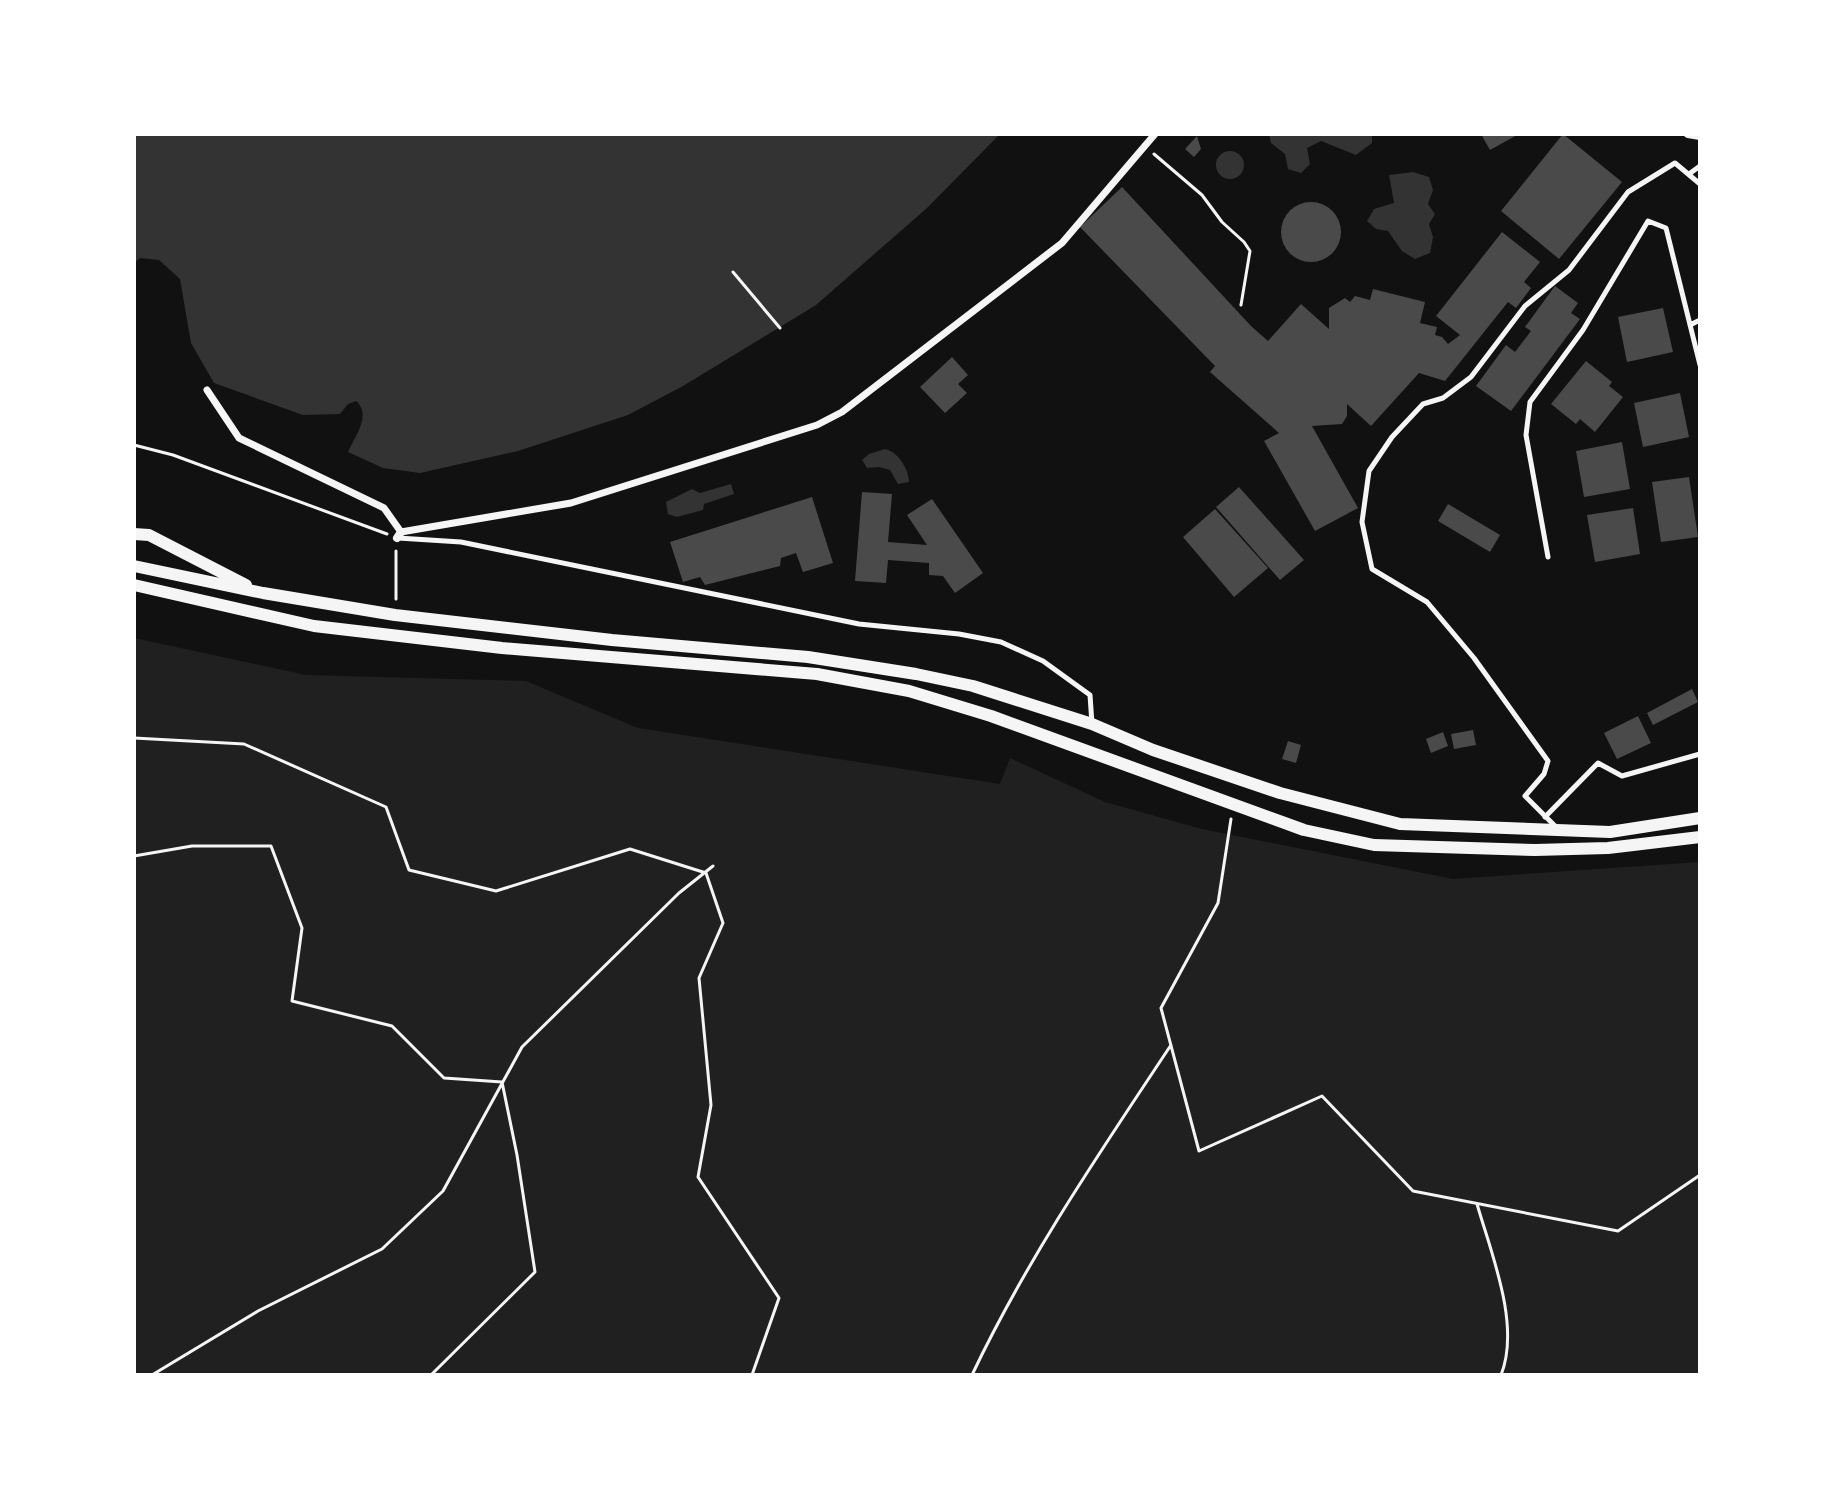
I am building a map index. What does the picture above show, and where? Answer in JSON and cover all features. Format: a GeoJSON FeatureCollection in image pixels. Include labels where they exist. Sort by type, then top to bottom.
{"type":"FeatureCollection","features":[{"type":"Feature","properties":{"kind":"street"},"geometry":{"type":"LineString","coordinates":[[207,390],[239,438],[384,508],[399,535],[571,503],[817,425],[842,412],[1062,243],[1155,134]]}},
{"type":"Feature","properties":{"kind":"street"},"geometry":{"type":"LineString","coordinates":[[1688,134],[1700,136]]}},
{"type":"Feature","properties":{"kind":"street"},"geometry":{"type":"LineString","coordinates":[[134,534],[149,535],[263,593]]}},
{"type":"Feature","properties":{"kind":"street"},"geometry":{"type":"LineString","coordinates":[[134,566],[263,593],[395,615],[839,662],[973,686],[1092,724],[1153,750],[1280,793],[1400,824],[1610,832],[1700,818]]}},
{"type":"Feature","properties":{"kind":"street"},"geometry":{"type":"LineString","coordinates":[[134,585],[314,626],[502,648],[817,674],[909,691],[991,716],[1304,830],[1374,845],[1535,850],[1608,848],[1700,837]]}},
{"type":"Feature","properties":{"kind":"lane"},"geometry":{"type":"LineString","coordinates":[[1560,831],[1525,796],[1544,774],[1548,761],[1474,658],[1427,602],[1372,569],[1362,522],[1369,471],[1392,437],[1423,404],[1443,398],[1471,377],[1525,306],[1569,270],[1628,192],[1675,163],[1700,184]]}},
{"type":"Feature","properties":{"kind":"lane"},"geometry":{"type":"LineString","coordinates":[[1689,174],[1700,166]]}},
{"type":"Feature","properties":{"kind":"lane"},"geometry":{"type":"LineString","coordinates":[[1548,557],[1526,435],[1530,402],[1583,330],[1648,221],[1666,228],[1700,365]]}},
{"type":"Feature","properties":{"kind":"lane"},"geometry":{"type":"LineString","coordinates":[[1690,325],[1700,320]]}},
{"type":"Feature","properties":{"kind":"lane"},"geometry":{"type":"LineString","coordinates":[[399,535],[461,542],[859,624],[959,634],[1001,642],[1043,661],[1090,695],[1092,724]]}},
{"type":"Feature","properties":{"kind":"lane"},"geometry":{"type":"LineString","coordinates":[[1545,817],[1598,763],[1622,776],[1700,754]]}},
{"type":"Feature","properties":{"kind":"path"},"geometry":{"type":"LineString","coordinates":[[1145,146],[1202,195],[1250,251],[1241,305]]}},
{"type":"Feature","properties":{"kind":"path"},"geometry":{"type":"LineString","coordinates":[[733,272],[780,328]]}},
{"type":"Feature","properties":{"kind":"path"},"geometry":{"type":"LineString","coordinates":[[134,445],[173,455],[399,535],[395,615]]}},
{"type":"Feature","properties":{"kind":"path"},"geometry":{"type":"LineString","coordinates":[[134,738],[244,744],[386,807],[409,870],[496,891],[630,849],[706,873]]}},
{"type":"Feature","properties":{"kind":"path"},"geometry":{"type":"LineString","coordinates":[[1233,804],[1218,903],[1161,1008],[1199,1151],[1322,1096],[1413,1191],[1618,1231],[1700,1175]]}},
{"type":"Feature","properties":{"kind":"path"},"geometry":{"type":"LineString","coordinates":[[134,856],[192,846],[271,846],[302,928],[292,1001],[392,1026],[444,1078],[502,1082]]}},
{"type":"Feature","properties":{"kind":"path"},"geometry":{"type":"LineString","coordinates":[[152,1375],[258,1311],[382,1249],[443,1191],[522,1047],[679,893],[713,866]]}},
{"type":"Feature","properties":{"kind":"path"},"geometry":{"type":"LineString","coordinates":[[706,873],[723,923],[699,978],[711,1105],[698,1177],[779,1298],[752,1375]]}},
{"type":"Feature","properties":{"kind":"path"},"geometry":{"type":"LineString","coordinates":[[972,1375],[992,1333],[1073,1195],[1171,1045]]}},
{"type":"Feature","properties":{"kind":"path"},"geometry":{"type":"LineString","coordinates":[[431,1375],[535,1272],[502,1082]]}},
{"type":"Feature","properties":{"kind":"path"},"geometry":{"type":"LineString","coordinates":[[1476,1203],[1507,1310],[1505,1366],[1501,1375]]}},
{"type":"Feature","properties":{"kind":"shaded area"},"geometry":{"type":"Polygon","coordinates":[[[134,134],[1000,134],[927,208],[816,305],[683,386],[628,415],[518,451],[420,473],[383,468],[348,452],[362,419],[361,407],[356,401],[348,404],[340,414],[303,415],[214,383],[191,343],[180,279],[159,260],[140,258],[134,263],[134,134]]]}},
{"type":"Feature","properties":{"kind":"shaded area"},"geometry":{"type":"Polygon","coordinates":[[[1269,134],[1372,134],[1372,143],[1356,155],[1321,141],[1307,148],[1310,164],[1301,173],[1288,169],[1285,154],[1271,143],[1269,134]]]}},
{"type":"Feature","properties":{"kind":"shaded area"},"geometry":{"type":"Polygon","coordinates":[[[1230,151],[1240,155],[1244,165],[1240,175],[1230,179],[1220,175],[1216,165],[1220,155],[1230,151]]]}},
{"type":"Feature","properties":{"kind":"shaded area"},"geometry":{"type":"Polygon","coordinates":[[[1413,172],[1429,177],[1433,190],[1428,204],[1435,214],[1429,224],[1433,237],[1430,253],[1415,259],[1402,251],[1388,231],[1376,229],[1367,221],[1374,209],[1394,203],[1389,175],[1413,172]]]}},
{"type":"Feature","properties":{"kind":"shaded area"},"geometry":{"type":"Polygon","coordinates":[[[885,449],[902,462],[909,482],[898,484],[890,470],[867,468],[862,460],[885,449]]]}},
{"type":"Feature","properties":{"kind":"shaded area"},"geometry":{"type":"Polygon","coordinates":[[[731,484],[734,494],[704,504],[703,510],[677,517],[668,514],[666,502],[692,489],[700,493],[731,484]]]}},
{"type":"Feature","properties":{"kind":"shaded area"},"geometry":{"type":"Polygon","coordinates":[[[134,638],[306,675],[526,681],[638,728],[1000,784],[1010,758],[1105,802],[1202,829],[1453,879],[1700,862],[1700,1375],[134,1375],[134,638]]]}},
{"type":"Feature","properties":{"kind":"building"},"geometry":{"type":"Polygon","coordinates":[[[1481,134],[1519,134],[1490,150],[1481,134]]]}},
{"type":"Feature","properties":{"kind":"building"},"geometry":{"type":"Polygon","coordinates":[[[1563,134],[1622,182],[1559,259],[1501,211],[1563,134]]]}},
{"type":"Feature","properties":{"kind":"building"},"geometry":{"type":"Polygon","coordinates":[[[1197,136],[1201,149],[1194,157],[1185,149],[1197,136]]]}},
{"type":"Feature","properties":{"kind":"building"},"geometry":{"type":"Polygon","coordinates":[[[1122,187],[1268,341],[1301,304],[1329,329],[1329,308],[1345,298],[1350,302],[1355,296],[1370,300],[1373,289],[1425,302],[1420,323],[1437,327],[1435,335],[1448,344],[1460,335],[1436,316],[1502,232],[1540,262],[1524,282],[1531,288],[1516,308],[1508,302],[1445,381],[1419,373],[1371,426],[1347,404],[1347,416],[1342,424],[1312,426],[1358,508],[1315,531],[1264,441],[1279,433],[1210,372],[1215,366],[1080,227],[1122,187]]]}},
{"type":"Feature","properties":{"kind":"building"},"geometry":{"type":"Polygon","coordinates":[[[1311,202],[1323,204],[1332,211],[1339,220],[1339,244],[1332,253],[1323,260],[1311,262],[1299,260],[1290,253],[1283,244],[1281,232],[1283,220],[1290,211],[1299,204],[1311,202]]]}},
{"type":"Feature","properties":{"kind":"building"},"geometry":{"type":"Polygon","coordinates":[[[1555,286],[1578,303],[1571,313],[1580,319],[1511,411],[1476,386],[1506,345],[1515,352],[1531,331],[1525,327],[1555,286]]]}},
{"type":"Feature","properties":{"kind":"building"},"geometry":{"type":"Polygon","coordinates":[[[1663,308],[1673,352],[1627,362],[1618,317],[1663,308]]]}},
{"type":"Feature","properties":{"kind":"building"},"geometry":{"type":"Polygon","coordinates":[[[952,357],[968,375],[958,384],[967,393],[945,413],[920,387],[952,357]]]}},
{"type":"Feature","properties":{"kind":"building"},"geometry":{"type":"Polygon","coordinates":[[[1586,361],[1612,382],[1609,386],[1623,397],[1595,432],[1580,419],[1576,424],[1551,404],[1586,361]]]}},
{"type":"Feature","properties":{"kind":"building"},"geometry":{"type":"Polygon","coordinates":[[[1680,393],[1689,437],[1643,447],[1634,403],[1680,393]]]}},
{"type":"Feature","properties":{"kind":"building"},"geometry":{"type":"Polygon","coordinates":[[[1622,442],[1630,489],[1584,497],[1576,451],[1622,442]]]}},
{"type":"Feature","properties":{"kind":"building"},"geometry":{"type":"Polygon","coordinates":[[[1689,477],[1698,537],[1661,542],[1652,482],[1689,477]]]}},
{"type":"Feature","properties":{"kind":"building"},"geometry":{"type":"Polygon","coordinates":[[[1239,487],[1304,560],[1280,580],[1216,507],[1239,487]]]}},
{"type":"Feature","properties":{"kind":"building"},"geometry":{"type":"Polygon","coordinates":[[[862,492],[892,494],[888,542],[927,545],[907,515],[932,499],[983,573],[955,593],[943,576],[929,575],[929,563],[888,560],[886,583],[855,581],[862,492]]]}},
{"type":"Feature","properties":{"kind":"building"},"geometry":{"type":"Polygon","coordinates":[[[812,497],[833,563],[803,572],[796,553],[781,558],[780,566],[705,585],[700,577],[683,582],[670,542],[812,497]]]}},
{"type":"Feature","properties":{"kind":"building"},"geometry":{"type":"Polygon","coordinates":[[[1448,504],[1500,535],[1490,552],[1438,521],[1448,504]]]}},
{"type":"Feature","properties":{"kind":"building"},"geometry":{"type":"Polygon","coordinates":[[[1633,508],[1640,554],[1595,562],[1587,515],[1633,508]]]}},
{"type":"Feature","properties":{"kind":"building"},"geometry":{"type":"Polygon","coordinates":[[[1215,509],[1268,568],[1234,597],[1183,537],[1215,509]]]}},
{"type":"Feature","properties":{"kind":"building"},"geometry":{"type":"Polygon","coordinates":[[[1692,689],[1698,702],[1653,725],[1647,713],[1692,689]]]}},
{"type":"Feature","properties":{"kind":"building"},"geometry":{"type":"Polygon","coordinates":[[[1638,716],[1651,743],[1617,759],[1604,733],[1638,716]]]}},
{"type":"Feature","properties":{"kind":"building"},"geometry":{"type":"Polygon","coordinates":[[[1473,730],[1476,745],[1454,749],[1451,734],[1473,730]]]}},
{"type":"Feature","properties":{"kind":"building"},"geometry":{"type":"Polygon","coordinates":[[[1443,732],[1448,746],[1431,753],[1426,739],[1443,732]]]}},
{"type":"Feature","properties":{"kind":"building"},"geometry":{"type":"Polygon","coordinates":[[[1288,741],[1301,745],[1296,763],[1282,759],[1288,741]]]}}]}
